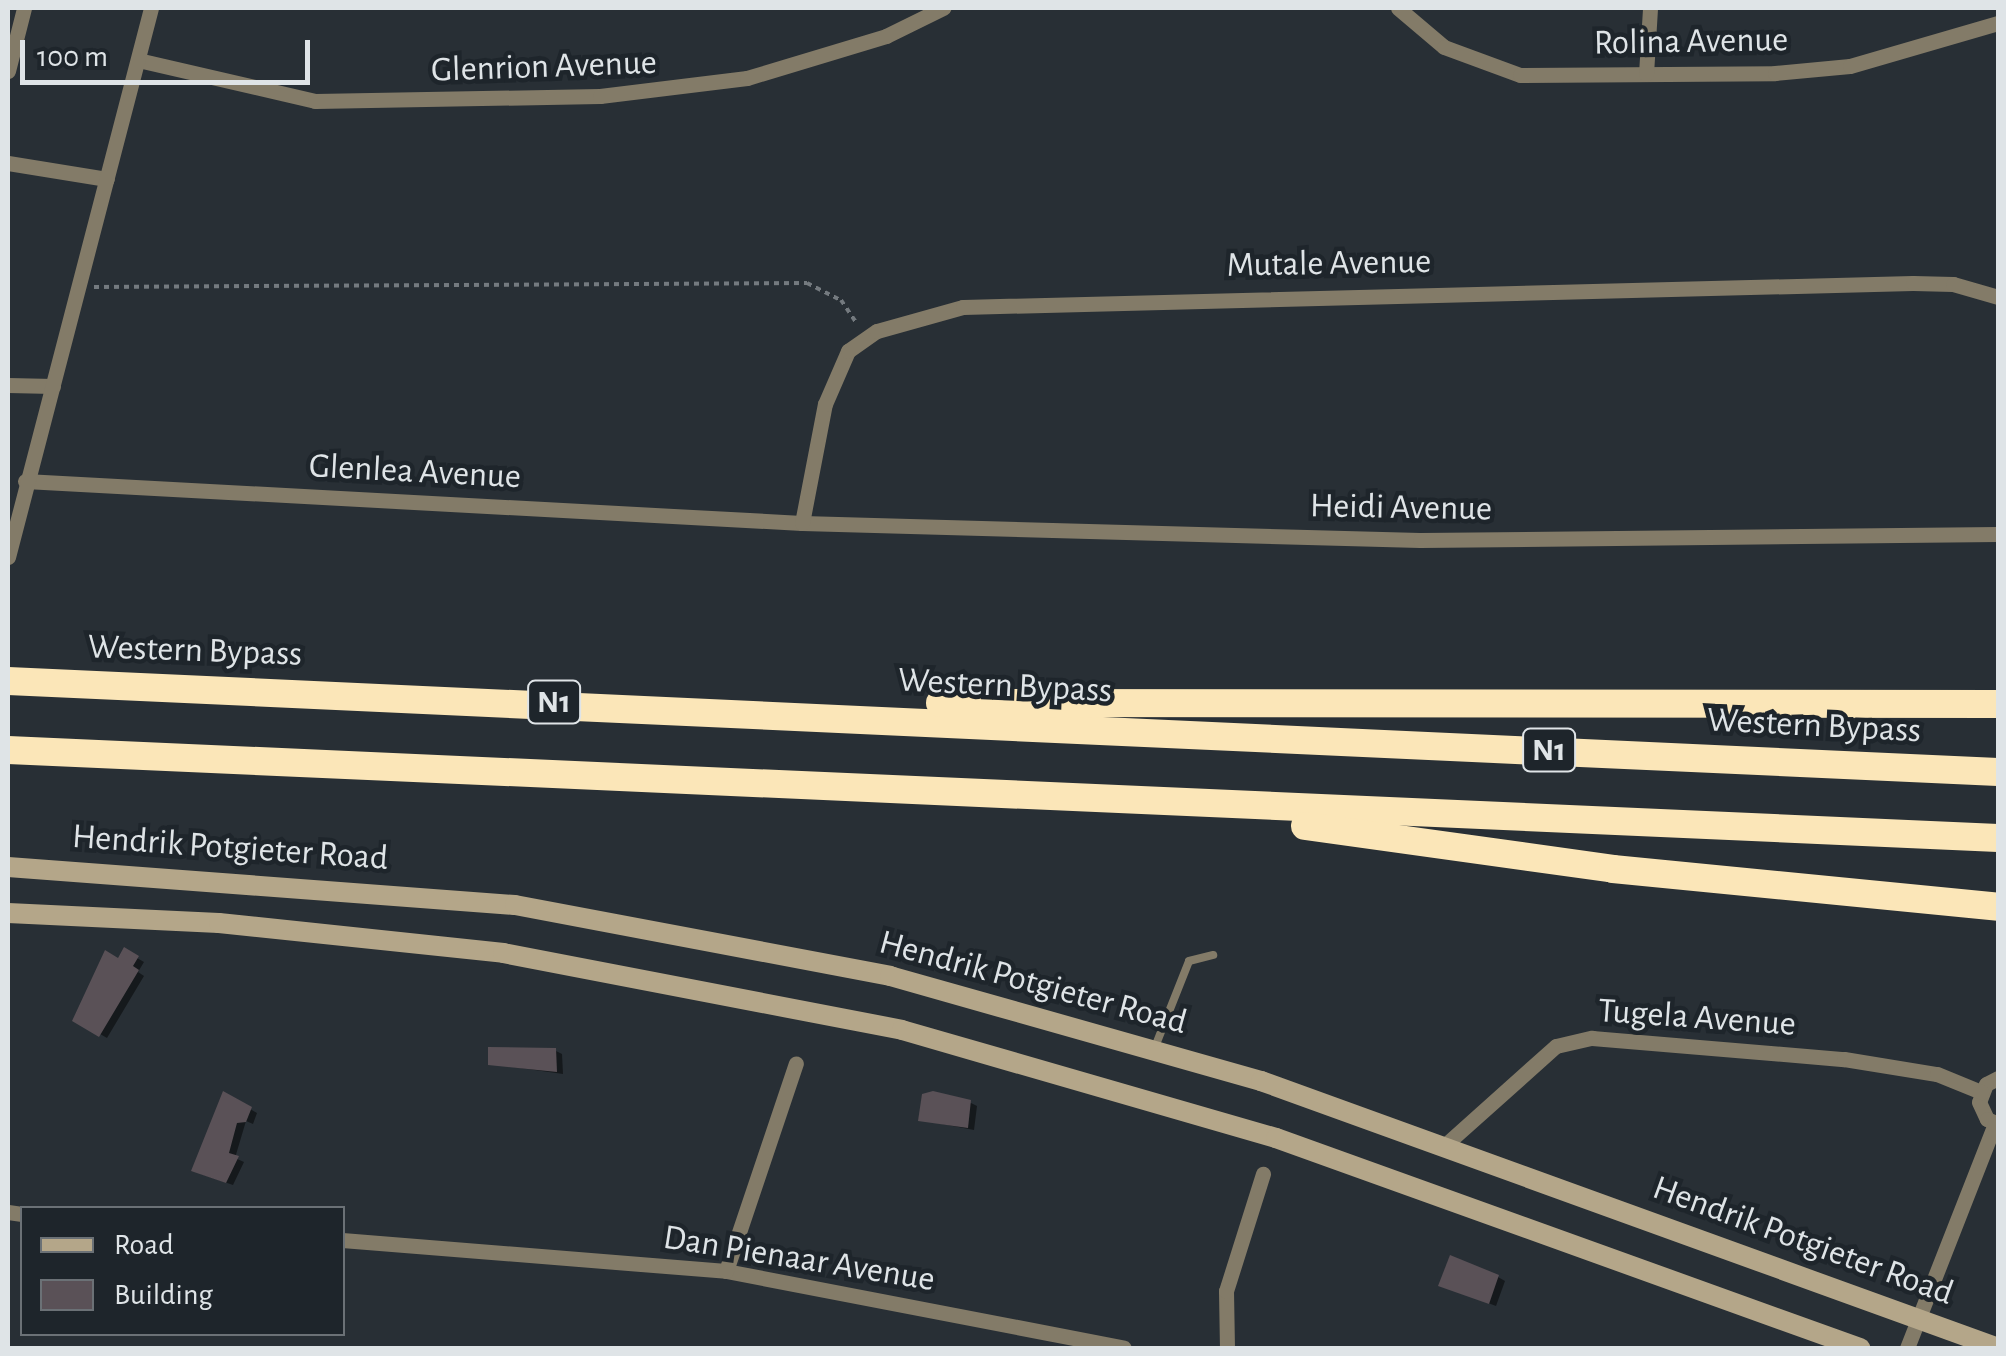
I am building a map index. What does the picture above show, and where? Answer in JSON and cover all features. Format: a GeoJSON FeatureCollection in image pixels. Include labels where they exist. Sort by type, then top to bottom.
{"type":"FeatureCollection","features":[{"type":"Feature","properties":{"kind":"highway","name":"Western Bypass"},"geometry":{"type":"LineString","coordinates":[[8,681],[639,706],[1998,772]]}},
{"type":"Feature","properties":{"kind":"highway"},"geometry":{"type":"LineString","coordinates":[[639,706],[1998,704]]}},
{"type":"Feature","properties":{"kind":"highway","name":"N1"},"geometry":{"type":"LineString","coordinates":[[8,750],[1145,804],[1998,838]]}},
{"type":"Feature","properties":{"kind":"highway"},"geometry":{"type":"LineString","coordinates":[[1145,804],[1613,869],[1998,907]]}},
{"type":"Feature","properties":{"kind":"main road","name":"Hendrik Potgieter Road"},"geometry":{"type":"LineString","coordinates":[[8,867],[515,906],[890,976],[1154,1047],[1444,1146],[1998,1348]]}},
{"type":"Feature","properties":{"kind":"main road"},"geometry":{"type":"LineString","coordinates":[[8,913],[220,923],[504,953],[902,1030],[1276,1138],[1860,1348]]}},
{"type":"Feature","properties":{"kind":"street"},"geometry":{"type":"LineString","coordinates":[[8,71],[24,8]]}},
{"type":"Feature","properties":{"kind":"street"},"geometry":{"type":"LineString","coordinates":[[8,557],[150,8]]}},
{"type":"Feature","properties":{"kind":"street","name":"Glenrion Avenue"},"geometry":{"type":"LineString","coordinates":[[138,60],[315,101],[600,96],[747,78],[886,36],[943,8]]}},
{"type":"Feature","properties":{"kind":"street","name":"Rolina Avenue"},"geometry":{"type":"LineString","coordinates":[[1398,8],[1444,47],[1520,75],[1850,66],[1998,23]]}},
{"type":"Feature","properties":{"kind":"street"},"geometry":{"type":"LineString","coordinates":[[1646,74],[1650,8]]}},
{"type":"Feature","properties":{"kind":"street"},"geometry":{"type":"LineString","coordinates":[[8,163],[107,179]]}},
{"type":"Feature","properties":{"kind":"street","name":"Mutale Avenue"},"geometry":{"type":"LineString","coordinates":[[802,524],[834,372],[866,338],[920,315],[963,307],[1326,293],[1914,283],[1953,284],[1998,297]]}},
{"type":"Feature","properties":{"kind":"street"},"geometry":{"type":"LineString","coordinates":[[8,385],[53,386]]}},
{"type":"Feature","properties":{"kind":"street","name":"Glenlea Avenue"},"geometry":{"type":"LineString","coordinates":[[26,480],[802,524]]}},
{"type":"Feature","properties":{"kind":"street","name":"Heidi Avenue"},"geometry":{"type":"LineString","coordinates":[[802,524],[1420,540],[1998,534]]}},
{"type":"Feature","properties":{"kind":"street","name":"Tugela Avenue"},"geometry":{"type":"LineString","coordinates":[[1444,1146],[1556,1046],[1592,1038],[1844,1059],[1937,1074],[1980,1092]]}},
{"type":"Feature","properties":{"kind":"street"},"geometry":{"type":"LineString","coordinates":[[726,1270],[796,1063]]}},
{"type":"Feature","properties":{"kind":"street"},"geometry":{"type":"LineString","coordinates":[[1907,1348],[1997,1124],[1981,1111],[1980,1092],[1998,1078]]}},
{"type":"Feature","properties":{"kind":"street"},"geometry":{"type":"LineString","coordinates":[[1227,1348],[1226,1291],[1263,1174]]}},
{"type":"Feature","properties":{"kind":"street","name":"Dan Pienaar Avenue"},"geometry":{"type":"LineString","coordinates":[[345,1240],[726,1270],[1124,1348]]}},
{"type":"Feature","properties":{"kind":"lane"},"geometry":{"type":"LineString","coordinates":[[1154,1047],[1189,961],[1213,956]]}},
{"type":"Feature","properties":{"kind":"path"},"geometry":{"type":"LineString","coordinates":[[79,287],[807,283],[841,300],[866,338]]}},
{"type":"Feature","properties":{"kind":"building"},"geometry":{"type":"Polygon","coordinates":[[[124,947],[139,956],[133,966],[139,970],[99,1037],[72,1021],[105,950],[118,958],[124,947]]]}},
{"type":"Feature","properties":{"kind":"building"},"geometry":{"type":"Polygon","coordinates":[[[488,1047],[556,1048],[557,1072],[488,1065],[488,1047]]]}},
{"type":"Feature","properties":{"kind":"building"},"geometry":{"type":"Polygon","coordinates":[[[223,1091],[252,1107],[246,1122],[237,1123],[229,1153],[239,1156],[226,1183],[191,1171],[223,1091]]]}},
{"type":"Feature","properties":{"kind":"building"},"geometry":{"type":"Polygon","coordinates":[[[933,1091],[971,1100],[968,1128],[918,1121],[922,1094],[933,1091]]]}},
{"type":"Feature","properties":{"kind":"building"},"geometry":{"type":"Polygon","coordinates":[[[1450,1255],[1499,1275],[1489,1304],[1438,1286],[1450,1255]]]}}]}
